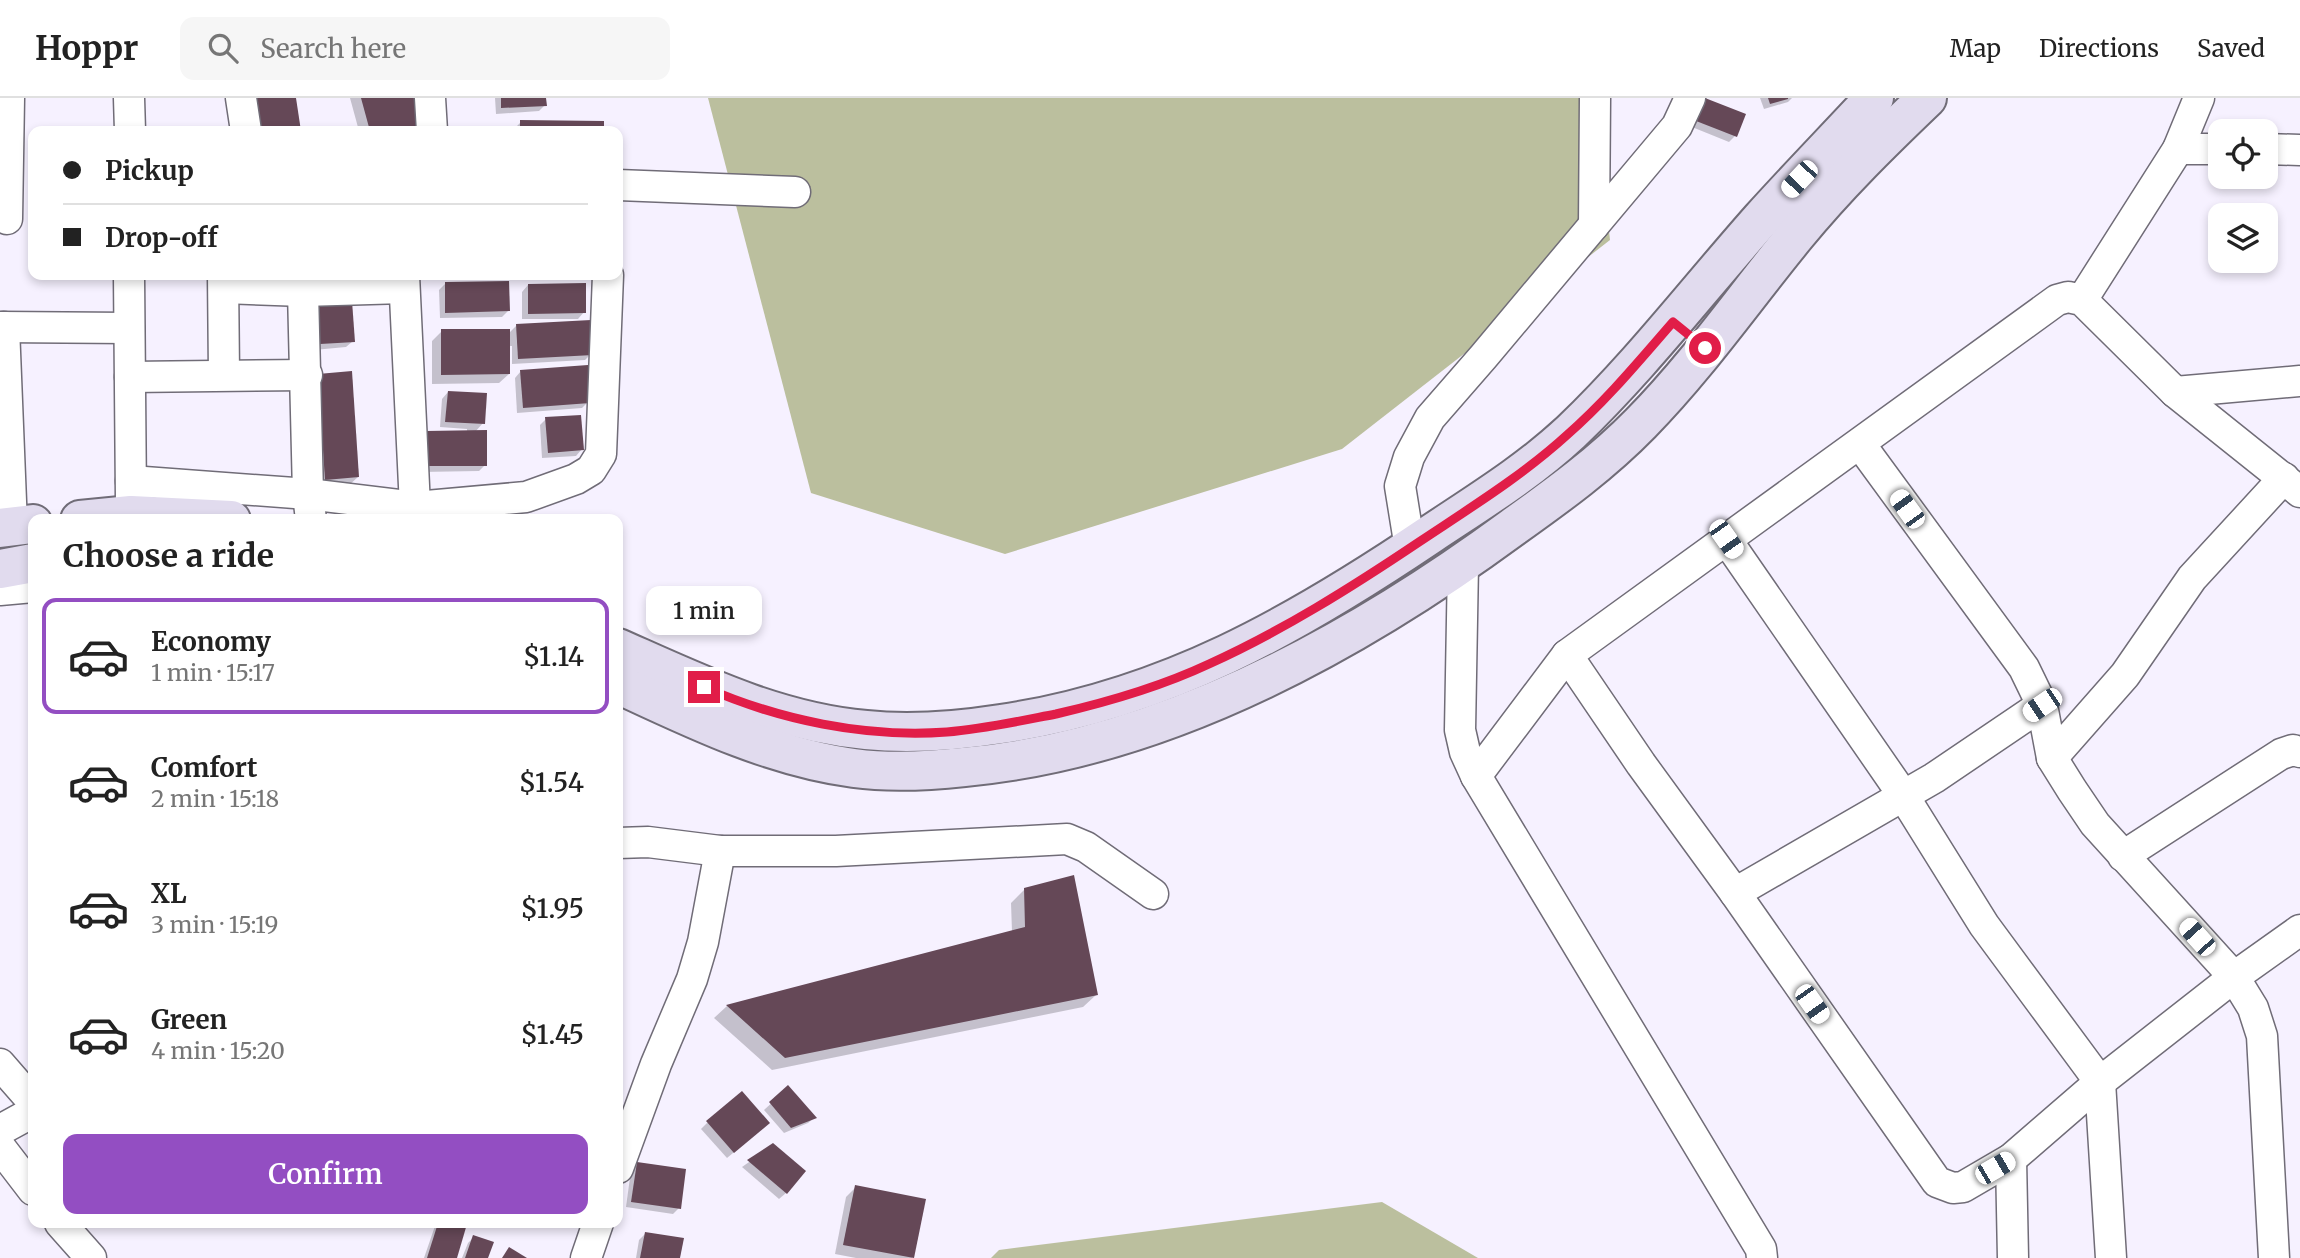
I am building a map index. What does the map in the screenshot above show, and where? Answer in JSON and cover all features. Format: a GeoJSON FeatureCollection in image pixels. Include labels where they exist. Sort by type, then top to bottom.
{"type":"FeatureCollection","features":[{"type":"Feature","properties":{"kind":"main road"},"geometry":{"type":"LineString","coordinates":[[623,686],[740,738],[801,757],[855,768],[911,772],[980,766],[1027,758],[1103,722],[1303,615],[1401,554],[1519,475],[1608,396],[1761,220],[1874,98]]}},
{"type":"Feature","properties":{"kind":"main road"},"geometry":{"type":"LineString","coordinates":[[623,650],[726,696],[785,716],[867,730],[946,732],[1021,721],[1103,722],[1206,704],[1283,669],[1406,599],[1463,564],[1595,467],[1643,421],[1799,231],[1889,134],[1927,98]]}},
{"type":"Feature","properties":{"kind":"main road"},"geometry":{"type":"LineString","coordinates":[[1673,322],[1705,348]]}},
{"type":"Feature","properties":{"kind":"main road"},"geometry":{"type":"LineString","coordinates":[[94,514],[131,498],[204,514]]}},
{"type":"Feature","properties":{"kind":"main road"},"geometry":{"type":"LineString","coordinates":[[0,569],[28,564]]}},
{"type":"Feature","properties":{"kind":"street"},"geometry":{"type":"LineString","coordinates":[[129,98],[130,126]]}},
{"type":"Feature","properties":{"kind":"street"},"geometry":{"type":"LineString","coordinates":[[240,98],[245,126]]}},
{"type":"Feature","properties":{"kind":"street"},"geometry":{"type":"LineString","coordinates":[[430,98],[432,126]]}},
{"type":"Feature","properties":{"kind":"street"},"geometry":{"type":"LineString","coordinates":[[1594,225],[1595,98]]}},
{"type":"Feature","properties":{"kind":"street"},"geometry":{"type":"LineString","coordinates":[[1401,554],[1400,486],[1409,457],[1430,418],[1676,126],[1690,98]]}},
{"type":"Feature","properties":{"kind":"street"},"geometry":{"type":"LineString","coordinates":[[2082,300],[2178,149],[2199,98]]}},
{"type":"Feature","properties":{"kind":"street"},"geometry":{"type":"LineString","coordinates":[[6,103],[13,219]]}},
{"type":"Feature","properties":{"kind":"street"},"geometry":{"type":"LineString","coordinates":[[2178,149],[2208,149]]}},
{"type":"Feature","properties":{"kind":"street"},"geometry":{"type":"LineString","coordinates":[[2278,149],[2300,150]]}},
{"type":"Feature","properties":{"kind":"street"},"geometry":{"type":"LineString","coordinates":[[623,185],[795,192]]}},
{"type":"Feature","properties":{"kind":"street"},"geometry":{"type":"LineString","coordinates":[[129,280],[131,498],[414,513],[526,497],[576,479],[591,470],[601,454],[608,280]]}},
{"type":"Feature","properties":{"kind":"street"},"geometry":{"type":"LineString","coordinates":[[224,375],[223,281],[303,292],[404,281],[414,513]]}},
{"type":"Feature","properties":{"kind":"street"},"geometry":{"type":"LineString","coordinates":[[303,292],[309,507]]}},
{"type":"Feature","properties":{"kind":"street"},"geometry":{"type":"LineString","coordinates":[[1476,776],[1567,655],[2057,300],[2068,297],[2082,300],[2175,392],[2292,485],[2192,578],[2125,675],[2052,758]]}},
{"type":"Feature","properties":{"kind":"street"},"geometry":{"type":"LineString","coordinates":[[15,526],[3,395],[2,327],[129,328]]}},
{"type":"Feature","properties":{"kind":"street"},"geometry":{"type":"LineString","coordinates":[[130,377],[307,375]]}},
{"type":"Feature","properties":{"kind":"street"},"geometry":{"type":"LineString","coordinates":[[2175,392],[2300,381]]}},
{"type":"Feature","properties":{"kind":"street"},"geometry":{"type":"LineString","coordinates":[[1860,444],[2024,668],[2042,705],[2052,758],[2095,824],[2234,977],[2253,1008],[2262,1036],[2274,1258]]}},
{"type":"Feature","properties":{"kind":"street"},"geometry":{"type":"LineString","coordinates":[[1726,539],[1903,795],[1984,925],[2100,1082],[2111,1258]]}},
{"type":"Feature","properties":{"kind":"street"},"geometry":{"type":"LineString","coordinates":[[1463,564],[1460,730],[1465,752],[1476,776],[1761,1249],[1762,1258]]}},
{"type":"Feature","properties":{"kind":"street"},"geometry":{"type":"LineString","coordinates":[[0,590],[28,587]]}},
{"type":"Feature","properties":{"kind":"street"},"geometry":{"type":"LineString","coordinates":[[1567,655],[1640,764],[1735,893],[1937,1182],[1953,1188],[1963,1188],[2011,1159],[2100,1082],[2234,977],[2300,930]]}},
{"type":"Feature","properties":{"kind":"street"},"geometry":{"type":"LineString","coordinates":[[1735,893],[1934,778],[2042,705]]}},
{"type":"Feature","properties":{"kind":"street"},"geometry":{"type":"LineString","coordinates":[[2123,856],[2281,754],[2293,750],[2300,752]]}},
{"type":"Feature","properties":{"kind":"street"},"geometry":{"type":"LineString","coordinates":[[623,843],[648,842],[720,851],[835,851],[1067,839],[1086,847],[1153,894]]}},
{"type":"Feature","properties":{"kind":"street"},"geometry":{"type":"LineString","coordinates":[[623,1154],[656,1064],[692,979],[703,942],[720,851]]}},
{"type":"Feature","properties":{"kind":"street"},"geometry":{"type":"LineString","coordinates":[[0,1065],[28,1096]]}},
{"type":"Feature","properties":{"kind":"street"},"geometry":{"type":"LineString","coordinates":[[0,1130],[28,1115]]}},
{"type":"Feature","properties":{"kind":"street"},"geometry":{"type":"LineString","coordinates":[[0,1147],[28,1183]]}},
{"type":"Feature","properties":{"kind":"street"},"geometry":{"type":"LineString","coordinates":[[2011,1159],[2013,1258]]}},
{"type":"Feature","properties":{"kind":"street"},"geometry":{"type":"LineString","coordinates":[[64,1228],[91,1258]]}},
{"type":"Feature","properties":{"kind":"street"},"geometry":{"type":"LineString","coordinates":[[586,1258],[596,1228]]}},
{"type":"Feature","properties":{"kind":"green space"},"geometry":{"type":"Polygon","coordinates":[[[708,98],[1594,98],[1610,240],[1342,449],[1005,554],[811,493],[708,98]]]}},
{"type":"Feature","properties":{"kind":"green space"},"geometry":{"type":"Polygon","coordinates":[[[1382,1202],[1478,1258],[991,1258],[999,1250],[1382,1202]]]}},
{"type":"Feature","properties":{"kind":"building"},"geometry":{"type":"Polygon","coordinates":[[[250,98],[296,98],[300,126],[254,126],[250,98]]]}},
{"type":"Feature","properties":{"kind":"building"},"geometry":{"type":"Polygon","coordinates":[[[361,98],[422,98],[430,126],[369,126],[361,98]]]}},
{"type":"Feature","properties":{"kind":"building"},"geometry":{"type":"Polygon","coordinates":[[[501,98],[546,98],[547,106],[501,108],[501,98]]]}},
{"type":"Feature","properties":{"kind":"building"},"geometry":{"type":"Polygon","coordinates":[[[1700,98],[1746,114],[1737,137],[1691,119],[1700,98]]]}},
{"type":"Feature","properties":{"kind":"building"},"geometry":{"type":"Polygon","coordinates":[[[1768,98],[1788,98],[1788,99],[1770,104],[1768,98]]]}},
{"type":"Feature","properties":{"kind":"building"},"geometry":{"type":"Polygon","coordinates":[[[520,120],[604,121],[604,126],[520,126],[520,120]]]}},
{"type":"Feature","properties":{"kind":"building"},"geometry":{"type":"Polygon","coordinates":[[[509,281],[510,311],[445,313],[445,282],[509,281]]]}},
{"type":"Feature","properties":{"kind":"building"},"geometry":{"type":"Polygon","coordinates":[[[586,283],[586,313],[528,314],[528,284],[586,283]]]}},
{"type":"Feature","properties":{"kind":"building"},"geometry":{"type":"Polygon","coordinates":[[[352,301],[355,342],[320,344],[317,303],[352,301]]]}},
{"type":"Feature","properties":{"kind":"building"},"geometry":{"type":"Polygon","coordinates":[[[591,320],[593,355],[518,359],[516,324],[591,320]]]}},
{"type":"Feature","properties":{"kind":"building"},"geometry":{"type":"Polygon","coordinates":[[[441,329],[510,329],[510,374],[441,375],[441,329]]]}},
{"type":"Feature","properties":{"kind":"building"},"geometry":{"type":"Polygon","coordinates":[[[588,365],[590,403],[523,408],[520,370],[588,365]]]}},
{"type":"Feature","properties":{"kind":"building"},"geometry":{"type":"Polygon","coordinates":[[[352,371],[359,477],[325,480],[318,374],[352,371]]]}},
{"type":"Feature","properties":{"kind":"building"},"geometry":{"type":"Polygon","coordinates":[[[448,391],[487,393],[485,424],[445,422],[448,391]]]}},
{"type":"Feature","properties":{"kind":"building"},"geometry":{"type":"Polygon","coordinates":[[[581,415],[584,450],[548,453],[545,417],[581,415]]]}},
{"type":"Feature","properties":{"kind":"building"},"geometry":{"type":"Polygon","coordinates":[[[487,430],[487,466],[426,466],[426,431],[487,430]]]}},
{"type":"Feature","properties":{"kind":"building"},"geometry":{"type":"Polygon","coordinates":[[[1074,875],[1098,995],[785,1058],[726,1005],[1025,927],[1024,888],[1074,875]]]}},
{"type":"Feature","properties":{"kind":"building"},"geometry":{"type":"Polygon","coordinates":[[[788,1085],[817,1118],[791,1128],[769,1102],[788,1085]]]}},
{"type":"Feature","properties":{"kind":"building"},"geometry":{"type":"Polygon","coordinates":[[[742,1091],[770,1123],[734,1153],[706,1121],[742,1091]]]}},
{"type":"Feature","properties":{"kind":"building"},"geometry":{"type":"Polygon","coordinates":[[[773,1143],[806,1171],[787,1194],[747,1160],[773,1143]]]}},
{"type":"Feature","properties":{"kind":"building"},"geometry":{"type":"Polygon","coordinates":[[[637,1162],[686,1169],[681,1209],[631,1202],[637,1162]]]}},
{"type":"Feature","properties":{"kind":"building"},"geometry":{"type":"Polygon","coordinates":[[[855,1185],[926,1199],[914,1258],[843,1245],[855,1185]]]}},
{"type":"Feature","properties":{"kind":"building"},"geometry":{"type":"Polygon","coordinates":[[[436,1228],[466,1228],[457,1258],[427,1258],[436,1228]]]}},
{"type":"Feature","properties":{"kind":"building"},"geometry":{"type":"Polygon","coordinates":[[[645,1232],[684,1238],[680,1258],[640,1258],[645,1232]]]}},
{"type":"Feature","properties":{"kind":"building"},"geometry":{"type":"Polygon","coordinates":[[[473,1235],[494,1242],[488,1258],[465,1258],[473,1235]]]}},
{"type":"Feature","properties":{"kind":"building"},"geometry":{"type":"Polygon","coordinates":[[[509,1247],[527,1258],[502,1258],[509,1247]]]}},
{"type":"Feature","properties":{"kind":"route"},"geometry":{"type":"LineString","coordinates":[[704,687],[785,716],[867,730],[906,732],[946,732],[1021,721],[1096,705],[1146,689],[1208,665],[1303,615],[1393,560],[1519,475],[1608,396],[1673,322],[1705,348]]}}]}
